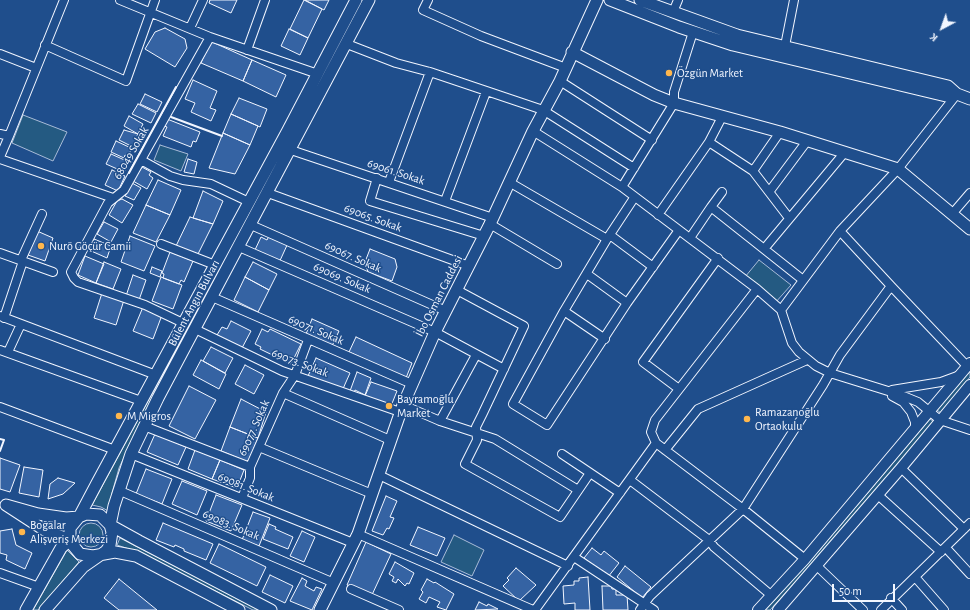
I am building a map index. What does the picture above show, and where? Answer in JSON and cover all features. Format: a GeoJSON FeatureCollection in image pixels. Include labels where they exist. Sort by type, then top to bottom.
{"type":"FeatureCollection","features":[{"type":"Feature","properties":{"kind":"main road","name":"Bülent Angın Bulvarı"},"geometry":{"type":"LineString","coordinates":[[26,610],[61,548],[70,540],[70,528],[79,517],[156,375],[318,74],[356,0]]}},
{"type":"Feature","properties":{"kind":"main road","name":"Bülent Angın Bulvarı"},"geometry":{"type":"LineString","coordinates":[[45,610],[83,567],[100,555],[110,545],[112,532],[110,525],[118,490],[131,454],[144,426],[369,0]]}},
{"type":"Feature","properties":{"kind":"main road","name":"İbo Osman Caddesi"},"geometry":{"type":"LineString","coordinates":[[320,610],[355,539],[379,475],[401,409],[435,332],[492,221],[533,131],[560,81],[597,0]]}},
{"type":"Feature","properties":{"kind":"main road"},"geometry":{"type":"LineString","coordinates":[[610,0],[693,32],[768,54],[946,96],[957,94]]}},
{"type":"Feature","properties":{"kind":"main road"},"geometry":{"type":"LineString","coordinates":[[640,0],[738,35],[948,86],[957,94],[970,99]]}},
{"type":"Feature","properties":{"kind":"main road"},"geometry":{"type":"LineString","coordinates":[[572,52],[654,95],[674,103],[780,132],[898,169],[970,230]]}},
{"type":"Feature","properties":{"kind":"main road"},"geometry":{"type":"LineString","coordinates":[[3,504],[38,514],[66,518],[79,517],[93,513],[100,515],[110,525],[271,610]]}},
{"type":"Feature","properties":{"kind":"main road"},"geometry":{"type":"LineString","coordinates":[[3,504],[46,531],[70,540],[74,549],[80,554],[86,556],[115,552],[136,556],[239,610]]}},
{"type":"Feature","properties":{"kind":"street"},"geometry":{"type":"LineString","coordinates":[[64,0],[0,158],[113,198]]}},
{"type":"Feature","properties":{"kind":"street"},"geometry":{"type":"LineString","coordinates":[[120,0],[190,28],[210,38],[318,74]]}},
{"type":"Feature","properties":{"kind":"street"},"geometry":{"type":"LineString","coordinates":[[45,45],[126,81],[155,0]]}},
{"type":"Feature","properties":{"kind":"street"},"geometry":{"type":"LineString","coordinates":[[190,28],[203,0]]}},
{"type":"Feature","properties":{"kind":"street"},"geometry":{"type":"LineString","coordinates":[[247,50],[266,0]]}},
{"type":"Feature","properties":{"kind":"street"},"geometry":{"type":"LineString","coordinates":[[428,0],[423,10],[481,36],[566,68]]}},
{"type":"Feature","properties":{"kind":"street"},"geometry":{"type":"LineString","coordinates":[[673,12],[678,0]]}},
{"type":"Feature","properties":{"kind":"street"},"geometry":{"type":"LineString","coordinates":[[785,46],[794,0]]}},
{"type":"Feature","properties":{"kind":"street"},"geometry":{"type":"LineString","coordinates":[[622,187],[674,103],[674,92],[693,32]]}},
{"type":"Feature","properties":{"kind":"street","name":"68049 Sokak"},"geometry":{"type":"LineString","coordinates":[[183,323],[145,305],[78,282],[72,276],[71,272],[104,209],[113,198],[124,190],[210,38]]}},
{"type":"Feature","properties":{"kind":"street"},"geometry":{"type":"LineString","coordinates":[[347,44],[396,63],[430,72],[543,110],[634,168]]}},
{"type":"Feature","properties":{"kind":"street"},"geometry":{"type":"LineString","coordinates":[[0,54],[36,68]]}},
{"type":"Feature","properties":{"kind":"street"},"geometry":{"type":"LineString","coordinates":[[389,182],[430,72]]}},
{"type":"Feature","properties":{"kind":"street"},"geometry":{"type":"LineString","coordinates":[[560,81],[652,140]]}},
{"type":"Feature","properties":{"kind":"street"},"geometry":{"type":"LineString","coordinates":[[445,201],[486,92]]}},
{"type":"Feature","properties":{"kind":"street"},"geometry":{"type":"LineString","coordinates":[[781,310],[840,232],[898,169],[957,94]]}},
{"type":"Feature","properties":{"kind":"street"},"geometry":{"type":"LineString","coordinates":[[658,215],[709,142],[722,117]]}},
{"type":"Feature","properties":{"kind":"street"},"geometry":{"type":"LineString","coordinates":[[533,131],[622,187],[634,198],[718,258],[757,289],[781,310],[792,343],[807,360],[830,373],[918,402],[940,420],[970,430]]}},
{"type":"Feature","properties":{"kind":"street"},"geometry":{"type":"LineString","coordinates":[[753,171],[780,132]]}},
{"type":"Feature","properties":{"kind":"street"},"geometry":{"type":"LineString","coordinates":[[0,134],[9,136]]}},
{"type":"Feature","properties":{"kind":"street"},"geometry":{"type":"LineString","coordinates":[[769,192],[807,140]]}},
{"type":"Feature","properties":{"kind":"street"},"geometry":{"type":"LineString","coordinates":[[709,142],[753,171],[790,218]]}},
{"type":"Feature","properties":{"kind":"street","name":"69061. Sokak"},"geometry":{"type":"LineString","coordinates":[[291,150],[445,201],[492,221],[557,264]]}},
{"type":"Feature","properties":{"kind":"street"},"geometry":{"type":"LineString","coordinates":[[764,249],[845,152]]}},
{"type":"Feature","properties":{"kind":"street"},"geometry":{"type":"LineString","coordinates":[[141,160],[170,176],[183,180],[211,184],[249,202]]}},
{"type":"Feature","properties":{"kind":"street"},"geometry":{"type":"LineString","coordinates":[[377,178],[370,201],[484,236]]}},
{"type":"Feature","properties":{"kind":"street"},"geometry":{"type":"LineString","coordinates":[[509,182],[608,237],[653,267]]}},
{"type":"Feature","properties":{"kind":"street"},"geometry":{"type":"LineString","coordinates":[[690,238],[722,192]]}},
{"type":"Feature","properties":{"kind":"street","name":"69065. Sokak"},"geometry":{"type":"LineString","coordinates":[[268,193],[469,266]]}},
{"type":"Feature","properties":{"kind":"street"},"geometry":{"type":"LineString","coordinates":[[952,214],[970,193]]}},
{"type":"Feature","properties":{"kind":"street"},"geometry":{"type":"LineString","coordinates":[[634,198],[608,237],[564,311],[513,404],[547,425],[627,303],[679,230]]}},
{"type":"Feature","properties":{"kind":"street"},"geometry":{"type":"LineString","coordinates":[[711,207],[803,280]]}},
{"type":"Feature","properties":{"kind":"street"},"geometry":{"type":"LineString","coordinates":[[42,214],[22,261],[2,317],[156,375]]}},
{"type":"Feature","properties":{"kind":"street","name":"69067. Sokak"},"geometry":{"type":"LineString","coordinates":[[251,225],[446,311]]}},
{"type":"Feature","properties":{"kind":"street"},"geometry":{"type":"LineString","coordinates":[[840,232],[966,368]]}},
{"type":"Feature","properties":{"kind":"street"},"geometry":{"type":"LineString","coordinates":[[161,244],[215,266]]}},
{"type":"Feature","properties":{"kind":"street","name":"69069. Sokak"},"geometry":{"type":"LineString","coordinates":[[239,246],[435,332],[504,369]]}},
{"type":"Feature","properties":{"kind":"street"},"geometry":{"type":"LineString","coordinates":[[0,253],[53,272]]}},
{"type":"Feature","properties":{"kind":"street"},"geometry":{"type":"LineString","coordinates":[[679,389],[643,362],[718,258]]}},
{"type":"Feature","properties":{"kind":"street"},"geometry":{"type":"LineString","coordinates":[[587,274],[627,303]]}},
{"type":"Feature","properties":{"kind":"street"},"geometry":{"type":"LineString","coordinates":[[643,606],[709,540],[743,509],[840,355],[891,286]]}},
{"type":"Feature","properties":{"kind":"street"},"geometry":{"type":"LineString","coordinates":[[757,289],[655,420],[651,432],[656,443],[743,509],[805,559]]}},
{"type":"Feature","properties":{"kind":"street"},"geometry":{"type":"LineString","coordinates":[[457,290],[524,326],[476,427],[477,440],[465,464],[560,517],[590,473]]}},
{"type":"Feature","properties":{"kind":"street","name":"69071. Sokak"},"geometry":{"type":"LineString","coordinates":[[212,297],[412,384]]}},
{"type":"Feature","properties":{"kind":"street"},"geometry":{"type":"LineString","coordinates":[[564,311],[604,339]]}},
{"type":"Feature","properties":{"kind":"street"},"geometry":{"type":"LineString","coordinates":[[8,352],[21,324]]}},
{"type":"Feature","properties":{"kind":"street","name":"69073. Sokak"},"geometry":{"type":"LineString","coordinates":[[195,330],[282,371],[495,439],[578,490]]}},
{"type":"Feature","properties":{"kind":"street","name":"69077. Sokak"},"geometry":{"type":"LineString","coordinates":[[144,426],[250,467],[283,393],[294,375],[308,340]]}},
{"type":"Feature","properties":{"kind":"street"},"geometry":{"type":"LineString","coordinates":[[0,350],[141,401]]}},
{"type":"Feature","properties":{"kind":"street"},"geometry":{"type":"LineString","coordinates":[[440,421],[476,355]]}},
{"type":"Feature","properties":{"kind":"street"},"geometry":{"type":"LineString","coordinates":[[665,450],[698,409],[807,360]]}},
{"type":"Feature","properties":{"kind":"street"},"geometry":{"type":"LineString","coordinates":[[885,391],[941,382],[966,368]]}},
{"type":"Feature","properties":{"kind":"street"},"geometry":{"type":"LineString","coordinates":[[758,610],[805,559],[966,368]]}},
{"type":"Feature","properties":{"kind":"street"},"geometry":{"type":"LineString","coordinates":[[778,610],[878,495],[970,384]]}},
{"type":"Feature","properties":{"kind":"street"},"geometry":{"type":"LineString","coordinates":[[885,391],[903,402],[911,412],[915,422],[915,428]]}},
{"type":"Feature","properties":{"kind":"street"},"geometry":{"type":"LineString","coordinates":[[283,393],[390,440]]}},
{"type":"Feature","properties":{"kind":"street"},"geometry":{"type":"LineString","coordinates":[[0,407],[115,450]]}},
{"type":"Feature","properties":{"kind":"street"},"geometry":{"type":"LineString","coordinates":[[534,610],[568,566],[656,443]]}},
{"type":"Feature","properties":{"kind":"street"},"geometry":{"type":"LineString","coordinates":[[259,447],[372,494]]}},
{"type":"Feature","properties":{"kind":"street","name":"69081. Sokak"},"geometry":{"type":"LineString","coordinates":[[131,454],[242,498],[355,539],[534,610]]}},
{"type":"Feature","properties":{"kind":"street"},"geometry":{"type":"LineString","coordinates":[[562,454],[620,493]]}},
{"type":"Feature","properties":{"kind":"street"},"geometry":{"type":"LineString","coordinates":[[242,498],[250,478],[250,467]]}},
{"type":"Feature","properties":{"kind":"street"},"geometry":{"type":"LineString","coordinates":[[881,610],[891,598],[915,577],[967,526],[900,468]]}},
{"type":"Feature","properties":{"kind":"street"},"geometry":{"type":"LineString","coordinates":[[379,475],[568,566]]}},
{"type":"Feature","properties":{"kind":"street"},"geometry":{"type":"LineString","coordinates":[[630,480],[709,540],[714,547],[772,596]]}},
{"type":"Feature","properties":{"kind":"street","name":"69083. Sokak"},"geometry":{"type":"LineString","coordinates":[[118,490],[334,583]]}},
{"type":"Feature","properties":{"kind":"street"},"geometry":{"type":"LineString","coordinates":[[878,495],[970,574]]}},
{"type":"Feature","properties":{"kind":"street"},"geometry":{"type":"LineString","coordinates":[[574,557],[643,606],[654,610]]}},
{"type":"Feature","properties":{"kind":"street"},"geometry":{"type":"LineString","coordinates":[[817,566],[863,610]]}},
{"type":"Feature","properties":{"kind":"street"},"geometry":{"type":"LineString","coordinates":[[0,573],[39,587]]}},
{"type":"Feature","properties":{"kind":"street"},"geometry":{"type":"LineString","coordinates":[[915,577],[944,610]]}},
{"type":"Feature","properties":{"kind":"street"},"geometry":{"type":"LineString","coordinates":[[352,589],[399,610]]}},
{"type":"Feature","properties":{"kind":"street"},"geometry":{"type":"LineString","coordinates":[[891,598],[902,610]]}},
{"type":"Feature","properties":{"kind":"shaded area"},"geometry":{"type":"Polygon","coordinates":[[[362,0],[365,0],[144,414],[119,468],[112,493],[110,512],[101,507],[92,505],[337,50],[362,0]]]}},
{"type":"Feature","properties":{"kind":"shaded area"},"geometry":{"type":"Polygon","coordinates":[[[23,115],[67,132],[53,161],[12,143],[23,115]]]}},
{"type":"Feature","properties":{"kind":"shaded area"},"geometry":{"type":"Polygon","coordinates":[[[160,145],[188,154],[181,171],[154,160],[160,145]]]}},
{"type":"Feature","properties":{"kind":"shaded area"},"geometry":{"type":"Polygon","coordinates":[[[759,260],[791,285],[775,303],[745,277],[759,260]]]}},
{"type":"Feature","properties":{"kind":"shaded area"},"geometry":{"type":"Polygon","coordinates":[[[970,371],[970,377],[941,413],[937,410],[970,371]]]}},
{"type":"Feature","properties":{"kind":"shaded area"},"geometry":{"type":"Polygon","coordinates":[[[930,419],[934,422],[820,555],[770,610],[764,610],[817,553],[930,419]]]}},
{"type":"Feature","properties":{"kind":"shaded area"},"geometry":{"type":"Polygon","coordinates":[[[91,523],[99,527],[103,535],[99,543],[91,547],[83,543],[79,535],[83,527],[91,523]]]}},
{"type":"Feature","properties":{"kind":"shaded area"},"geometry":{"type":"Polygon","coordinates":[[[454,535],[484,550],[472,576],[441,562],[454,535]]]}},
{"type":"Feature","properties":{"kind":"shaded area"},"geometry":{"type":"Polygon","coordinates":[[[120,538],[259,610],[253,610],[138,552],[117,545],[120,538]]]}},
{"type":"Feature","properties":{"kind":"shaded area"},"geometry":{"type":"Polygon","coordinates":[[[67,550],[79,562],[38,610],[33,610],[67,550]]]}},
{"type":"Feature","properties":{"kind":"building"},"geometry":{"type":"Polygon","coordinates":[[[210,0],[237,0],[231,13],[209,3],[210,0]]]}},
{"type":"Feature","properties":{"kind":"building"},"geometry":{"type":"Polygon","coordinates":[[[304,0],[322,9],[308,38],[290,29],[304,0]]]}},
{"type":"Feature","properties":{"kind":"building"},"geometry":{"type":"Polygon","coordinates":[[[305,0],[329,0],[324,10],[305,0]]]}},
{"type":"Feature","properties":{"kind":"building"},"geometry":{"type":"Polygon","coordinates":[[[165,28],[185,39],[187,48],[175,67],[145,49],[155,32],[165,28]]]}},
{"type":"Feature","properties":{"kind":"building"},"geometry":{"type":"Polygon","coordinates":[[[289,29],[308,38],[300,55],[281,46],[289,29]]]}},
{"type":"Feature","properties":{"kind":"building"},"geometry":{"type":"Polygon","coordinates":[[[210,41],[252,60],[243,81],[201,63],[210,41]]]}},
{"type":"Feature","properties":{"kind":"building"},"geometry":{"type":"Polygon","coordinates":[[[252,60],[286,75],[276,97],[243,81],[252,60]]]}},
{"type":"Feature","properties":{"kind":"building"},"geometry":{"type":"Polygon","coordinates":[[[193,80],[217,91],[210,108],[216,110],[211,121],[191,112],[195,103],[185,99],[193,80]]]}},
{"type":"Feature","properties":{"kind":"building"},"geometry":{"type":"Polygon","coordinates":[[[145,94],[162,102],[157,112],[140,104],[145,94]]]}},
{"type":"Feature","properties":{"kind":"building"},"geometry":{"type":"Polygon","coordinates":[[[239,98],[267,109],[260,127],[231,114],[239,98]]]}},
{"type":"Feature","properties":{"kind":"building"},"geometry":{"type":"Polygon","coordinates":[[[138,104],[156,113],[151,123],[132,114],[138,104]]]}},
{"type":"Feature","properties":{"kind":"building"},"geometry":{"type":"Polygon","coordinates":[[[231,114],[258,126],[250,145],[223,133],[231,114]]]}},
{"type":"Feature","properties":{"kind":"building"},"geometry":{"type":"Polygon","coordinates":[[[129,116],[143,124],[138,134],[124,126],[129,116]]]}},
{"type":"Feature","properties":{"kind":"building"},"geometry":{"type":"Polygon","coordinates":[[[167,119],[200,132],[196,142],[193,141],[191,147],[163,136],[167,127],[164,126],[167,119]]]}},
{"type":"Feature","properties":{"kind":"building"},"geometry":{"type":"Polygon","coordinates":[[[124,130],[138,134],[137,136],[142,139],[137,149],[119,140],[124,130]]]}},
{"type":"Feature","properties":{"kind":"building"},"geometry":{"type":"Polygon","coordinates":[[[223,133],[250,145],[235,174],[209,168],[223,133]]]}},
{"type":"Feature","properties":{"kind":"building"},"geometry":{"type":"Polygon","coordinates":[[[116,141],[131,148],[129,157],[125,155],[124,158],[111,152],[116,141]]]}},
{"type":"Feature","properties":{"kind":"building"},"geometry":{"type":"Polygon","coordinates":[[[111,154],[129,162],[124,172],[106,164],[111,154]]]}},
{"type":"Feature","properties":{"kind":"building"},"geometry":{"type":"Polygon","coordinates":[[[188,159],[197,162],[194,174],[184,172],[188,159]]]}},
{"type":"Feature","properties":{"kind":"building"},"geometry":{"type":"Polygon","coordinates":[[[142,167],[151,172],[149,175],[153,178],[147,189],[133,181],[142,167]]]}},
{"type":"Feature","properties":{"kind":"building"},"geometry":{"type":"Polygon","coordinates":[[[112,170],[125,176],[118,191],[105,185],[112,170]]]}},
{"type":"Feature","properties":{"kind":"building"},"geometry":{"type":"Polygon","coordinates":[[[158,180],[181,190],[170,215],[146,205],[158,180]]]}},
{"type":"Feature","properties":{"kind":"building"},"geometry":{"type":"Polygon","coordinates":[[[132,183],[141,188],[134,200],[125,196],[132,183]]]}},
{"type":"Feature","properties":{"kind":"building"},"geometry":{"type":"Polygon","coordinates":[[[203,191],[223,201],[213,224],[193,218],[203,191]]]}},
{"type":"Feature","properties":{"kind":"building"},"geometry":{"type":"Polygon","coordinates":[[[122,199],[133,205],[122,223],[109,215],[117,201],[122,199]]]}},
{"type":"Feature","properties":{"kind":"building"},"geometry":{"type":"Polygon","coordinates":[[[146,205],[170,215],[156,242],[133,233],[146,205]]]}},
{"type":"Feature","properties":{"kind":"building"},"geometry":{"type":"Polygon","coordinates":[[[190,217],[213,224],[198,254],[176,246],[190,217]]]}},
{"type":"Feature","properties":{"kind":"building"},"geometry":{"type":"Polygon","coordinates":[[[104,222],[118,229],[111,242],[97,234],[104,222]]]}},
{"type":"Feature","properties":{"kind":"building","name":"Nurö Göçür Camii"},"geometry":{"type":"Polygon","coordinates":[[[37,231],[53,238],[45,261],[28,255],[37,231]]]}},
{"type":"Feature","properties":{"kind":"building"},"geometry":{"type":"Polygon","coordinates":[[[270,234],[288,243],[278,265],[254,252],[261,237],[267,240],[270,234]]]}},
{"type":"Feature","properties":{"kind":"building"},"geometry":{"type":"Polygon","coordinates":[[[130,236],[155,246],[144,271],[121,262],[130,236]]]}},
{"type":"Feature","properties":{"kind":"building"},"geometry":{"type":"Polygon","coordinates":[[[94,239],[111,246],[107,258],[89,250],[94,239]]]}},
{"type":"Feature","properties":{"kind":"building"},"geometry":{"type":"Polygon","coordinates":[[[370,249],[395,259],[397,267],[392,281],[368,272],[365,262],[370,249]]]}},
{"type":"Feature","properties":{"kind":"building"},"geometry":{"type":"Polygon","coordinates":[[[170,252],[193,261],[184,282],[181,280],[179,284],[163,278],[164,274],[162,273],[170,252]]]}},
{"type":"Feature","properties":{"kind":"building"},"geometry":{"type":"Polygon","coordinates":[[[85,256],[104,264],[96,283],[78,275],[85,256]]]}},
{"type":"Feature","properties":{"kind":"building"},"geometry":{"type":"Polygon","coordinates":[[[104,262],[121,269],[113,289],[96,283],[104,262]]]}},
{"type":"Feature","properties":{"kind":"building"},"geometry":{"type":"Polygon","coordinates":[[[253,262],[277,274],[269,290],[245,277],[253,262]]]}},
{"type":"Feature","properties":{"kind":"building"},"geometry":{"type":"Polygon","coordinates":[[[152,267],[162,271],[160,277],[150,273],[152,267]]]}},
{"type":"Feature","properties":{"kind":"building"},"geometry":{"type":"Polygon","coordinates":[[[133,275],[146,280],[139,300],[126,296],[133,275]]]}},
{"type":"Feature","properties":{"kind":"building"},"geometry":{"type":"Polygon","coordinates":[[[161,277],[182,285],[173,309],[152,301],[161,277]]]}},
{"type":"Feature","properties":{"kind":"building"},"geometry":{"type":"Polygon","coordinates":[[[245,277],[269,290],[258,312],[234,300],[245,277]]]}},
{"type":"Feature","properties":{"kind":"building"},"geometry":{"type":"Polygon","coordinates":[[[102,293],[124,300],[116,325],[94,318],[102,293]]]}},
{"type":"Feature","properties":{"kind":"building"},"geometry":{"type":"Polygon","coordinates":[[[143,307],[162,315],[153,339],[133,331],[143,307]]]}},
{"type":"Feature","properties":{"kind":"building"},"geometry":{"type":"Polygon","coordinates":[[[312,319],[339,331],[332,346],[306,334],[312,319]]]}},
{"type":"Feature","properties":{"kind":"building"},"geometry":{"type":"Polygon","coordinates":[[[231,321],[251,331],[242,348],[217,335],[222,327],[227,329],[231,321]]]}},
{"type":"Feature","properties":{"kind":"building"},"geometry":{"type":"Polygon","coordinates":[[[262,329],[268,332],[270,329],[301,344],[291,364],[260,349],[261,347],[255,344],[262,329]]]}},
{"type":"Feature","properties":{"kind":"building"},"geometry":{"type":"Polygon","coordinates":[[[356,337],[412,363],[406,378],[349,352],[356,337]]]}},
{"type":"Feature","properties":{"kind":"building"},"geometry":{"type":"Polygon","coordinates":[[[211,347],[233,358],[225,373],[203,361],[211,347]]]}},
{"type":"Feature","properties":{"kind":"building"},"geometry":{"type":"Polygon","coordinates":[[[316,358],[350,373],[342,391],[308,376],[316,358]]]}},
{"type":"Feature","properties":{"kind":"building"},"geometry":{"type":"Polygon","coordinates":[[[201,360],[226,374],[219,389],[193,375],[201,360]]]}},
{"type":"Feature","properties":{"kind":"building"},"geometry":{"type":"Polygon","coordinates":[[[245,365],[264,375],[254,394],[235,384],[245,365]]]}},
{"type":"Feature","properties":{"kind":"building"},"geometry":{"type":"Polygon","coordinates":[[[357,372],[371,378],[365,395],[355,390],[354,393],[350,391],[357,372]]]}},
{"type":"Feature","properties":{"kind":"building"},"geometry":{"type":"Polygon","coordinates":[[[371,382],[397,391],[391,406],[365,396],[371,382]]]}},
{"type":"Feature","properties":{"kind":"building"},"geometry":{"type":"Polygon","coordinates":[[[189,386],[216,400],[195,439],[169,426],[189,386]]]}},
{"type":"Feature","properties":{"kind":"building"},"geometry":{"type":"Polygon","coordinates":[[[241,399],[266,412],[258,438],[230,427],[241,399]]]}},
{"type":"Feature","properties":{"kind":"building"},"geometry":{"type":"Polygon","coordinates":[[[230,427],[258,438],[248,462],[221,451],[230,427]]]}},
{"type":"Feature","properties":{"kind":"building"},"geometry":{"type":"Polygon","coordinates":[[[155,434],[186,447],[178,465],[147,452],[155,434]]]}},
{"type":"Feature","properties":{"kind":"building"},"geometry":{"type":"Polygon","coordinates":[[[195,450],[220,460],[212,479],[188,469],[195,450]]]}},
{"type":"Feature","properties":{"kind":"building"},"geometry":{"type":"Polygon","coordinates":[[[0,458],[20,465],[10,492],[0,489],[0,458]]]}},
{"type":"Feature","properties":{"kind":"building"},"geometry":{"type":"Polygon","coordinates":[[[220,460],[244,470],[237,488],[212,479],[220,460]]]}},
{"type":"Feature","properties":{"kind":"building"},"geometry":{"type":"Polygon","coordinates":[[[24,467],[43,470],[39,497],[19,493],[24,467]]]}},
{"type":"Feature","properties":{"kind":"building"},"geometry":{"type":"Polygon","coordinates":[[[146,469],[172,479],[162,504],[136,494],[146,469]]]}},
{"type":"Feature","properties":{"kind":"building"},"geometry":{"type":"Polygon","coordinates":[[[58,478],[75,483],[63,494],[48,499],[50,484],[58,478]]]}},
{"type":"Feature","properties":{"kind":"building"},"geometry":{"type":"Polygon","coordinates":[[[182,481],[207,491],[197,515],[172,504],[182,481]]]}},
{"type":"Feature","properties":{"kind":"building"},"geometry":{"type":"Polygon","coordinates":[[[216,495],[242,505],[231,531],[206,521],[216,495]]]}},
{"type":"Feature","properties":{"kind":"building"},"geometry":{"type":"Polygon","coordinates":[[[386,496],[397,501],[390,517],[394,518],[389,529],[387,528],[383,535],[372,531],[386,496]]]}},
{"type":"Feature","properties":{"kind":"building"},"geometry":{"type":"Polygon","coordinates":[[[253,512],[270,518],[259,546],[242,540],[253,512]]]}},
{"type":"Feature","properties":{"kind":"building"},"geometry":{"type":"Polygon","coordinates":[[[163,523],[213,544],[206,560],[184,551],[184,549],[175,545],[174,547],[156,540],[163,523]]]}},
{"type":"Feature","properties":{"kind":"building"},"geometry":{"type":"Polygon","coordinates":[[[269,524],[276,527],[275,529],[293,537],[288,549],[263,539],[269,524]]]}},
{"type":"Feature","properties":{"kind":"building"},"geometry":{"type":"Polygon","coordinates":[[[418,527],[445,538],[437,556],[410,545],[418,527]]]}},
{"type":"Feature","properties":{"kind":"building"},"geometry":{"type":"Polygon","coordinates":[[[12,529],[16,545],[32,553],[25,569],[6,560],[7,555],[0,553],[0,531],[12,529]]]}},
{"type":"Feature","properties":{"kind":"building"},"geometry":{"type":"Polygon","coordinates":[[[302,531],[315,537],[304,562],[290,556],[302,531]]]}},
{"type":"Feature","properties":{"kind":"building"},"geometry":{"type":"Polygon","coordinates":[[[366,542],[391,554],[371,597],[347,585],[366,542]]]}},
{"type":"Feature","properties":{"kind":"building"},"geometry":{"type":"Polygon","coordinates":[[[219,544],[266,567],[257,586],[210,563],[219,544]]]}},
{"type":"Feature","properties":{"kind":"building"},"geometry":{"type":"Polygon","coordinates":[[[592,548],[601,555],[604,551],[619,563],[608,577],[584,558],[592,548]]]}},
{"type":"Feature","properties":{"kind":"building"},"geometry":{"type":"Polygon","coordinates":[[[395,562],[414,573],[409,584],[407,583],[405,586],[398,579],[396,583],[392,581],[394,577],[389,574],[395,562]]]}},
{"type":"Feature","properties":{"kind":"building"},"geometry":{"type":"Polygon","coordinates":[[[625,566],[651,587],[642,598],[617,577],[625,566]]]}},
{"type":"Feature","properties":{"kind":"building"},"geometry":{"type":"Polygon","coordinates":[[[516,568],[536,585],[519,601],[503,586],[509,580],[507,578],[516,568]]]}},
{"type":"Feature","properties":{"kind":"building"},"geometry":{"type":"Polygon","coordinates":[[[270,575],[293,586],[285,603],[262,592],[270,575]]]}},
{"type":"Feature","properties":{"kind":"building"},"geometry":{"type":"Polygon","coordinates":[[[588,577],[590,610],[575,610],[575,603],[564,604],[563,586],[574,585],[574,581],[579,581],[579,578],[588,577]]]}},
{"type":"Feature","properties":{"kind":"building"},"geometry":{"type":"Polygon","coordinates":[[[302,578],[307,581],[305,586],[314,591],[316,587],[322,589],[312,610],[290,601],[302,578]]]}},
{"type":"Feature","properties":{"kind":"building"},"geometry":{"type":"Polygon","coordinates":[[[119,579],[157,610],[119,610],[104,598],[119,579]]]}},
{"type":"Feature","properties":{"kind":"building"},"geometry":{"type":"Polygon","coordinates":[[[427,579],[434,583],[435,582],[454,594],[446,610],[437,607],[440,602],[429,597],[426,603],[419,599],[423,592],[421,590],[427,579]]]}},
{"type":"Feature","properties":{"kind":"building"},"geometry":{"type":"Polygon","coordinates":[[[602,586],[611,586],[612,589],[616,589],[616,595],[627,595],[628,610],[603,610],[602,586]]]}},
{"type":"Feature","properties":{"kind":"building"},"geometry":{"type":"Polygon","coordinates":[[[479,602],[487,606],[488,604],[498,609],[475,610],[479,602]]]}},
{"type":"Feature","properties":{"kind":"wall"},"geometry":{"type":"LineString","coordinates":[[129,173],[176,87]]}},
{"type":"Feature","properties":{"kind":"wall"},"geometry":{"type":"LineString","coordinates":[[171,117],[222,136]]}},
{"type":"Feature","properties":{"kind":"wall"},"geometry":{"type":"LineString","coordinates":[[0,439],[4,440],[0,451]]}},
{"type":"Feature","properties":{"kind":"place","name":"Özgün Market"},"geometry":{"type":"Point","coordinates":[669,73]}},
{"type":"Feature","properties":{"kind":"place","name":"Nurö Göçür Camii"},"geometry":{"type":"Point","coordinates":[41,246]}},
{"type":"Feature","properties":{"kind":"place","name":"Bayramoğlu Market"},"geometry":{"type":"Point","coordinates":[389,406]}},
{"type":"Feature","properties":{"kind":"place","name":"M Migros"},"geometry":{"type":"Point","coordinates":[119,416]}},
{"type":"Feature","properties":{"kind":"place","name":"Ramazanoğlu Ortaokulu"},"geometry":{"type":"Point","coordinates":[747,419]}},
{"type":"Feature","properties":{"kind":"place","name":"Boğalar Alışveriş Merkezi"},"geometry":{"type":"Point","coordinates":[22,532]}}]}
